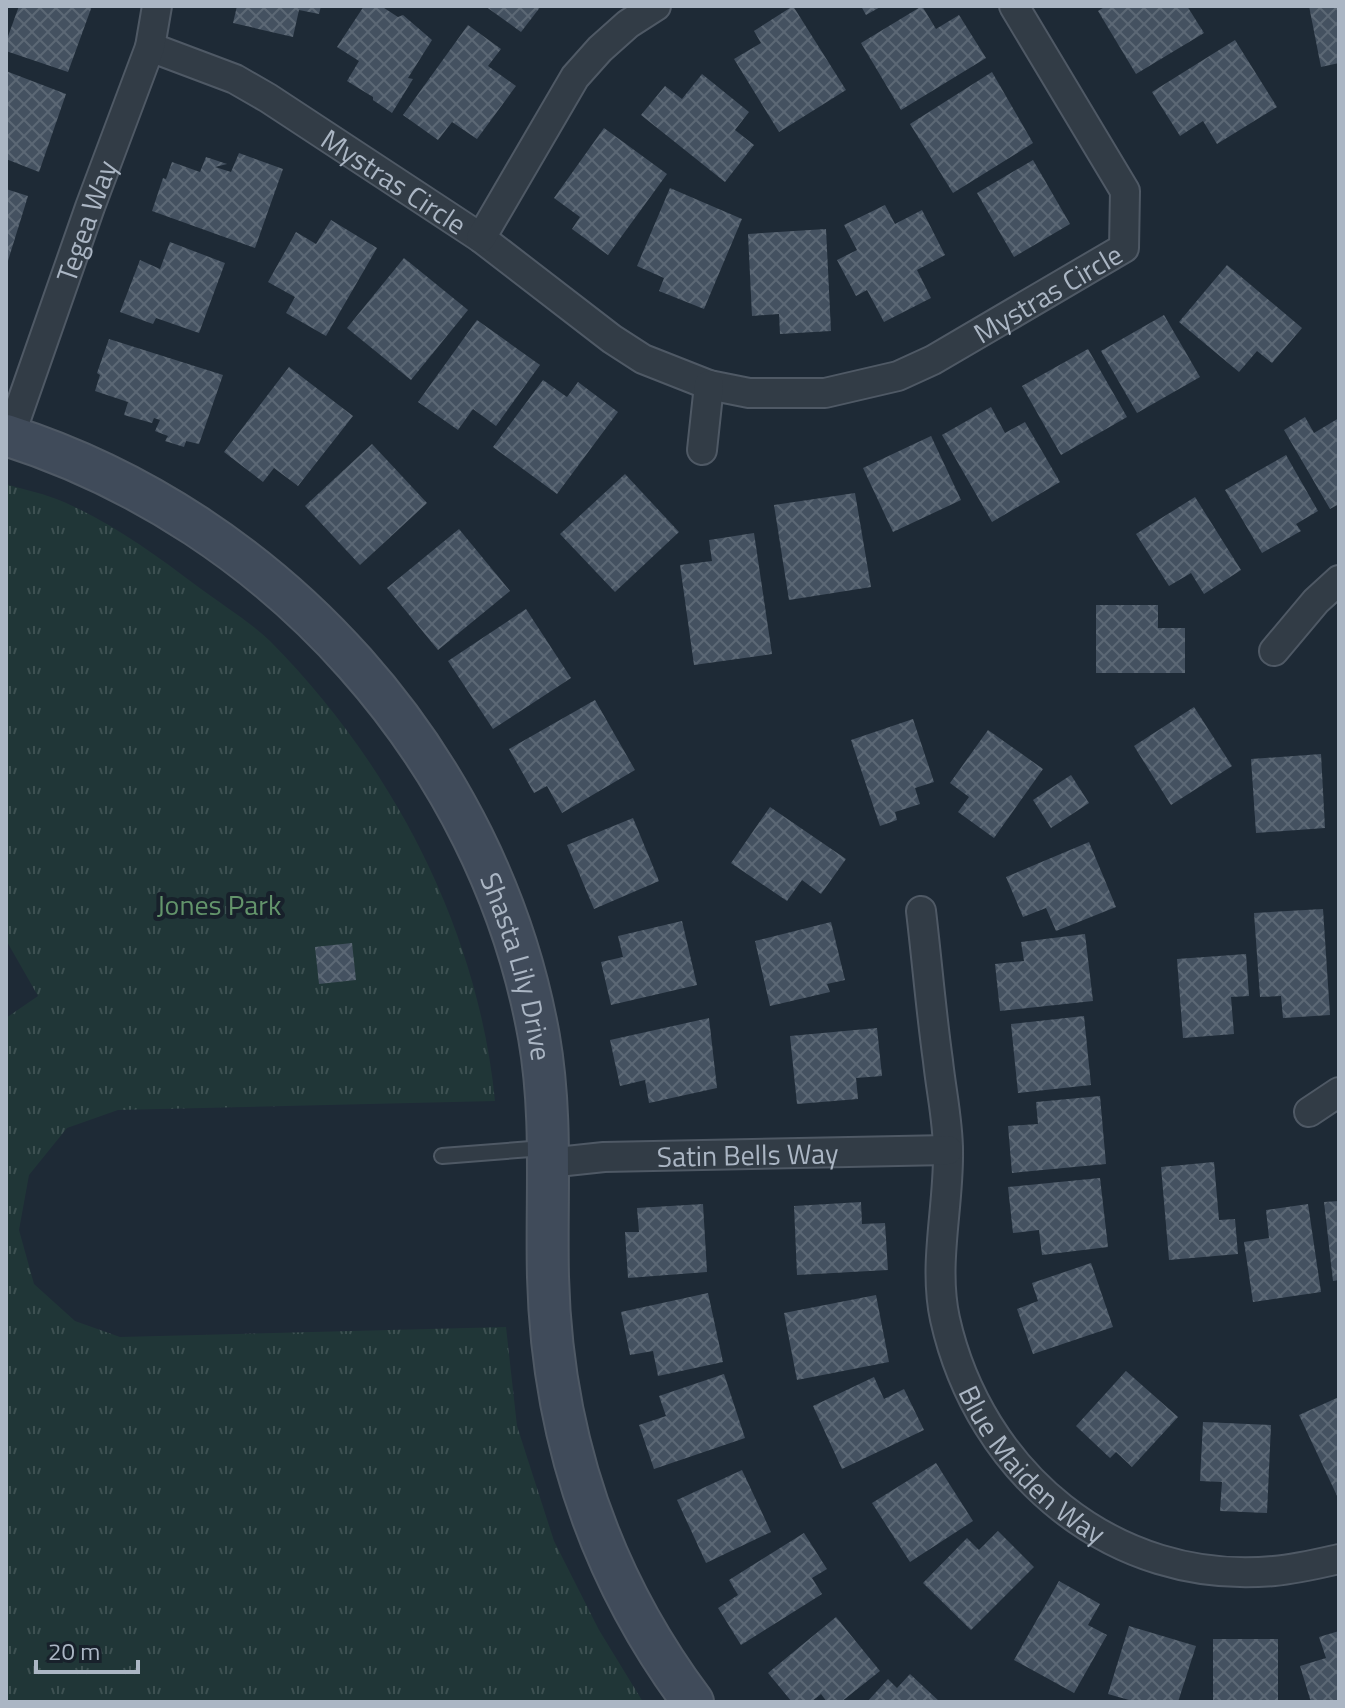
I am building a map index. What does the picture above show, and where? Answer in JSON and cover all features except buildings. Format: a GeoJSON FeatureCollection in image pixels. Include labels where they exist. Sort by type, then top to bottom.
{"type":"FeatureCollection","features":[{"type":"Feature","properties":{"kind":"street","name":"Tegea Way"},"geometry":{"type":"LineString","coordinates":[[8,435],[150,47],[157,6]]}},
{"type":"Feature","properties":{"kind":"street"},"geometry":{"type":"LineString","coordinates":[[481,238],[575,77],[609,41],[656,6]]}},
{"type":"Feature","properties":{"kind":"street","name":"Mystras Circle"},"geometry":{"type":"LineString","coordinates":[[150,47],[235,79],[481,238],[612,339],[643,359],[709,385],[749,393],[787,395],[825,393],[898,376],[933,360],[1124,248],[1125,191],[1014,6]]}},
{"type":"Feature","properties":{"kind":"street"},"geometry":{"type":"LineString","coordinates":[[702,450],[709,385]]}},
{"type":"Feature","properties":{"kind":"street","name":"Shasta Lily Drive"},"geometry":{"type":"LineString","coordinates":[[8,435],[72,459],[152,499],[180,514],[247,560],[340,644],[416,740],[458,809],[477,845],[507,921],[520,959],[539,1038],[548,1155],[548,1277],[552,1351],[564,1423],[583,1495],[610,1565],[644,1630],[693,1702]]}},
{"type":"Feature","properties":{"kind":"street"},"geometry":{"type":"LineString","coordinates":[[1274,651],[1316,601],[1339,580]]}},
{"type":"Feature","properties":{"kind":"street","name":"Blue Maiden Way"},"geometry":{"type":"LineString","coordinates":[[921,911],[948,1150],[940,1278],[944,1316],[953,1352],[984,1422],[1031,1482],[1059,1507],[1124,1545],[1197,1567],[1234,1571],[1272,1571],[1339,1559]]}},
{"type":"Feature","properties":{"kind":"street"},"geometry":{"type":"LineString","coordinates":[[1309,1112],[1339,1092]]}},
{"type":"Feature","properties":{"kind":"street","name":"Satin Bells Way"},"geometry":{"type":"LineString","coordinates":[[548,1155],[604,1157],[948,1150]]}},
{"type":"Feature","properties":{"kind":"lane"},"geometry":{"type":"LineString","coordinates":[[442,1156],[548,1155]]}},
{"type":"Feature","properties":{"kind":"green space","name":"Jones Park"},"geometry":{"type":"Polygon","coordinates":[[[6,484],[64,502],[133,540],[262,634],[314,689],[354,740],[390,795],[422,852],[449,912],[470,973],[485,1037],[495,1101],[118,1110],[67,1128],[29,1175],[19,1230],[34,1284],[75,1321],[120,1337],[506,1327],[517,1426],[554,1541],[599,1630],[643,1702],[6,1702],[6,1018],[38,996],[6,940],[6,484]]]}}]}
